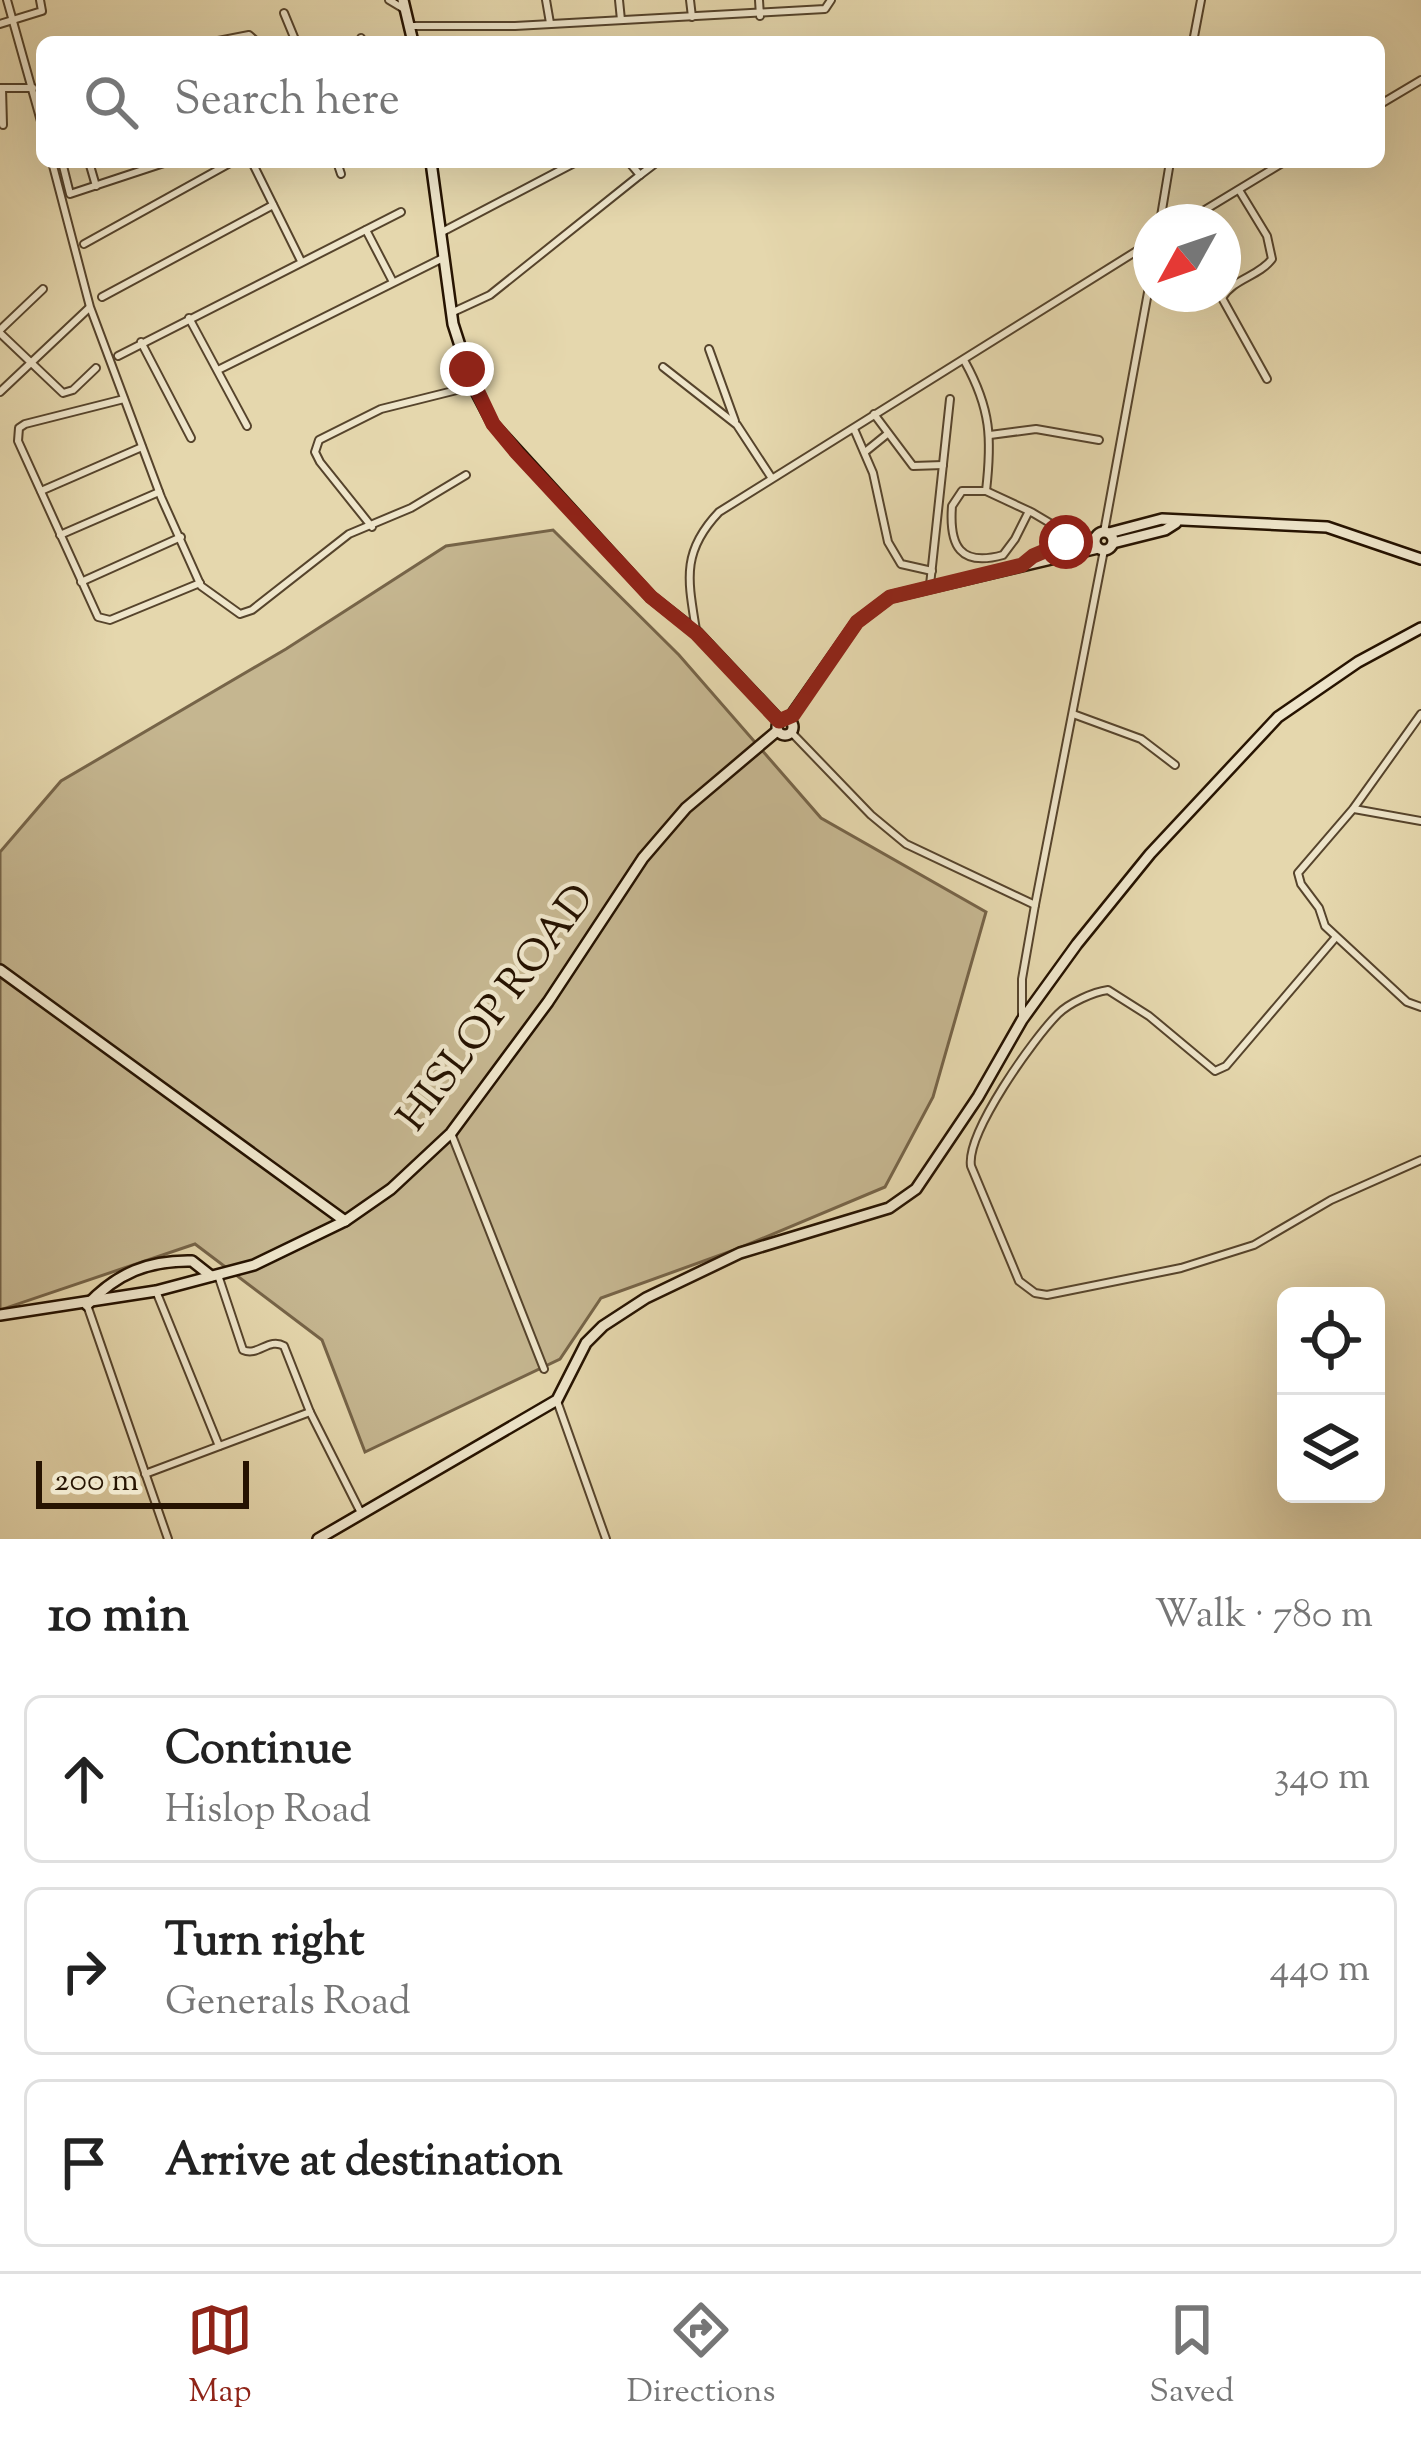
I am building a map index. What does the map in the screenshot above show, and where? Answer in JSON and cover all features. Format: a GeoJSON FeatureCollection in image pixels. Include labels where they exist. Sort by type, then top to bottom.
{"type":"FeatureCollection","features":[{"type":"Feature","properties":{"kind":"street"},"geometry":{"type":"LineString","coordinates":[[3,124],[1,88],[36,89],[7,0]]}},
{"type":"Feature","properties":{"kind":"street"},"geometry":{"type":"LineString","coordinates":[[0,24],[42,11],[40,0]]}},
{"type":"Feature","properties":{"kind":"street"},"geometry":{"type":"LineString","coordinates":[[389,0],[403,5],[412,36]]}},
{"type":"Feature","properties":{"kind":"street"},"geometry":{"type":"LineString","coordinates":[[546,0],[550,23]]}},
{"type":"Feature","properties":{"kind":"street"},"geometry":{"type":"LineString","coordinates":[[620,0],[621,20]]}},
{"type":"Feature","properties":{"kind":"street"},"geometry":{"type":"LineString","coordinates":[[690,0],[692,17]]}},
{"type":"Feature","properties":{"kind":"street"},"geometry":{"type":"LineString","coordinates":[[760,0],[760,16]]}},
{"type":"Feature","properties":{"kind":"street"},"geometry":{"type":"LineString","coordinates":[[410,26],[760,16],[825,9],[832,5],[831,0]]}},
{"type":"Feature","properties":{"kind":"street"},"geometry":{"type":"LineString","coordinates":[[1194,36],[1201,0]]}},
{"type":"Feature","properties":{"kind":"street"},"geometry":{"type":"LineString","coordinates":[[284,13],[294,36]]}},
{"type":"Feature","properties":{"kind":"street"},"geometry":{"type":"LineString","coordinates":[[1385,101],[1421,80]]}},
{"type":"Feature","properties":{"kind":"street"},"geometry":{"type":"LineString","coordinates":[[54,168],[90,307],[159,492],[200,583],[232,612],[248,612],[349,534],[372,527],[466,475]]}},
{"type":"Feature","properties":{"kind":"street"},"geometry":{"type":"LineString","coordinates":[[64,168],[70,194],[137,168]]}},
{"type":"Feature","properties":{"kind":"street"},"geometry":{"type":"LineString","coordinates":[[91,168],[96,186]]}},
{"type":"Feature","properties":{"kind":"street"},"geometry":{"type":"LineString","coordinates":[[84,244],[221,168]]}},
{"type":"Feature","properties":{"kind":"street"},"geometry":{"type":"LineString","coordinates":[[255,168],[301,262]]}},
{"type":"Feature","properties":{"kind":"street"},"geometry":{"type":"LineString","coordinates":[[340,168],[341,174]]}},
{"type":"Feature","properties":{"kind":"street"},"geometry":{"type":"LineString","coordinates":[[432,168],[451,313],[473,386],[493,424],[651,597],[697,634],[871,815],[906,844],[1035,905]]}},
{"type":"Feature","properties":{"kind":"street"},"geometry":{"type":"LineString","coordinates":[[442,232],[565,168]]}},
{"type":"Feature","properties":{"kind":"street"},"geometry":{"type":"LineString","coordinates":[[634,168],[640,176]]}},
{"type":"Feature","properties":{"kind":"street"},"geometry":{"type":"LineString","coordinates":[[451,313],[490,295],[649,168]]}},
{"type":"Feature","properties":{"kind":"street"},"geometry":{"type":"LineString","coordinates":[[1163,204],[1169,168]]}},
{"type":"Feature","properties":{"kind":"street"},"geometry":{"type":"LineString","coordinates":[[1215,204],[1274,168]]}},
{"type":"Feature","properties":{"kind":"street"},"geometry":{"type":"LineString","coordinates":[[1239,190],[1267,236],[1272,259],[1259,272],[1231,286],[1222,302],[1267,379]]}},
{"type":"Feature","properties":{"kind":"street"},"geometry":{"type":"LineString","coordinates":[[102,297],[274,205]]}},
{"type":"Feature","properties":{"kind":"street"},"geometry":{"type":"LineString","coordinates":[[118,356],[401,212]]}},
{"type":"Feature","properties":{"kind":"street"},"geometry":{"type":"LineString","coordinates":[[366,230],[393,283]]}},
{"type":"Feature","properties":{"kind":"street"},"geometry":{"type":"LineString","coordinates":[[697,634],[688,581],[694,550],[719,512],[1133,254]]}},
{"type":"Feature","properties":{"kind":"street"},"geometry":{"type":"LineString","coordinates":[[218,370],[443,258]]}},
{"type":"Feature","properties":{"kind":"street"},"geometry":{"type":"LineString","coordinates":[[43,289],[0,332],[63,393],[97,368]]}},
{"type":"Feature","properties":{"kind":"street"},"geometry":{"type":"LineString","coordinates":[[0,392],[90,307]]}},
{"type":"Feature","properties":{"kind":"street"},"geometry":{"type":"LineString","coordinates":[[1022,1020],[1022,980],[1145,312]]}},
{"type":"Feature","properties":{"kind":"street"},"geometry":{"type":"LineString","coordinates":[[189,318],[248,426]]}},
{"type":"Feature","properties":{"kind":"street"},"geometry":{"type":"LineString","coordinates":[[140,342],[191,438]]}},
{"type":"Feature","properties":{"kind":"street"},"geometry":{"type":"LineString","coordinates":[[709,350],[737,425],[771,477]]}},
{"type":"Feature","properties":{"kind":"street"},"geometry":{"type":"LineString","coordinates":[[965,361],[982,397],[991,434],[986,491]]}},
{"type":"Feature","properties":{"kind":"street"},"geometry":{"type":"LineString","coordinates":[[663,367],[737,425]]}},
{"type":"Feature","properties":{"kind":"street"},"geometry":{"type":"LineString","coordinates":[[372,527],[320,462],[315,452],[320,440],[381,409],[473,386]]}},
{"type":"Feature","properties":{"kind":"street"},"geometry":{"type":"LineString","coordinates":[[124,399],[19,428],[18,441],[81,583],[103,620],[200,583]]}},
{"type":"Feature","properties":{"kind":"street"},"geometry":{"type":"LineString","coordinates":[[930,585],[950,399]]}},
{"type":"Feature","properties":{"kind":"street"},"geometry":{"type":"LineString","coordinates":[[874,414],[913,466],[943,465]]}},
{"type":"Feature","properties":{"kind":"street"},"geometry":{"type":"LineString","coordinates":[[853,428],[866,452],[891,549],[901,564],[932,571]]}},
{"type":"Feature","properties":{"kind":"street"},"geometry":{"type":"LineString","coordinates":[[991,434],[1036,429],[1099,440]]}},
{"type":"Feature","properties":{"kind":"street"},"geometry":{"type":"LineString","coordinates":[[866,452],[886,435]]}},
{"type":"Feature","properties":{"kind":"street"},"geometry":{"type":"LineString","coordinates":[[40,491],[142,447]]}},
{"type":"Feature","properties":{"kind":"street"},"geometry":{"type":"LineString","coordinates":[[1022,565],[1063,545],[1068,538],[1065,532],[1028,511],[986,491],[962,491],[954,499],[954,538],[964,556],[1000,557],[1016,539],[1028,511]]}},
{"type":"Feature","properties":{"kind":"street"},"geometry":{"type":"LineString","coordinates":[[60,535],[159,492]]}},
{"type":"Feature","properties":{"kind":"street","name":"HISLOP ROAD"},"geometry":{"type":"LineString","coordinates":[[0,1315],[156,1292],[254,1265],[345,1221],[391,1189],[451,1133],[548,1002],[643,858],[686,808],[784,726],[857,622],[890,597],[1042,561],[1162,519],[1327,527],[1421,559]]}},
{"type":"Feature","properties":{"kind":"street"},"geometry":{"type":"LineString","coordinates":[[81,583],[181,537]]}},
{"type":"Feature","properties":{"kind":"street"},"geometry":{"type":"LineString","coordinates":[[318,1539],[557,1400],[586,1343],[646,1298],[740,1253],[889,1208],[916,1189],[1022,1020],[1123,886],[1278,717],[1358,662],[1421,628]]}},
{"type":"Feature","properties":{"kind":"street"},"geometry":{"type":"LineString","coordinates":[[1072,714],[1141,739],[1175,765]]}},
{"type":"Feature","properties":{"kind":"street"},"geometry":{"type":"LineString","coordinates":[[1421,714],[1353,809],[1298,873],[1325,926],[1407,1002],[1421,1007]]}},
{"type":"Feature","properties":{"kind":"street"},"geometry":{"type":"LineString","coordinates":[[1353,809],[1421,821]]}},
{"type":"Feature","properties":{"kind":"street"},"geometry":{"type":"LineString","coordinates":[[1336,937],[1226,1066],[1215,1071],[1108,989],[1064,1010],[981,1123],[969,1153],[970,1166],[1019,1281],[1047,1295],[1181,1268],[1254,1245],[1331,1200],[1421,1160]]}},
{"type":"Feature","properties":{"kind":"street"},"geometry":{"type":"LineString","coordinates":[[0,970],[345,1221]]}},
{"type":"Feature","properties":{"kind":"street"},"geometry":{"type":"LineString","coordinates":[[451,1133],[544,1370]]}},
{"type":"Feature","properties":{"kind":"street"},"geometry":{"type":"LineString","coordinates":[[168,1539],[87,1305],[118,1276],[156,1263],[193,1262],[214,1275],[243,1350],[253,1352],[273,1343],[284,1346],[310,1412],[360,1511]]}},
{"type":"Feature","properties":{"kind":"street"},"geometry":{"type":"LineString","coordinates":[[156,1292],[219,1446]]}},
{"type":"Feature","properties":{"kind":"street"},"geometry":{"type":"LineString","coordinates":[[557,1400],[606,1539]]}},
{"type":"Feature","properties":{"kind":"street"},"geometry":{"type":"LineString","coordinates":[[144,1475],[310,1412]]}},
{"type":"Feature","properties":{"kind":"shaded area"},"geometry":{"type":"Polygon","coordinates":[[[553,530],[679,655],[821,818],[986,912],[933,1097],[885,1187],[737,1249],[601,1298],[560,1359],[365,1452],[322,1340],[195,1244],[0,1310],[0,852],[61,781],[286,649],[446,546],[553,530]]]}},
{"type":"Feature","properties":{"kind":"route"},"geometry":{"type":"LineString","coordinates":[[467,369],[493,424],[517,453],[651,597],[697,634],[779,721],[793,715],[857,622],[890,597],[1022,565],[1066,542]]}}]}
